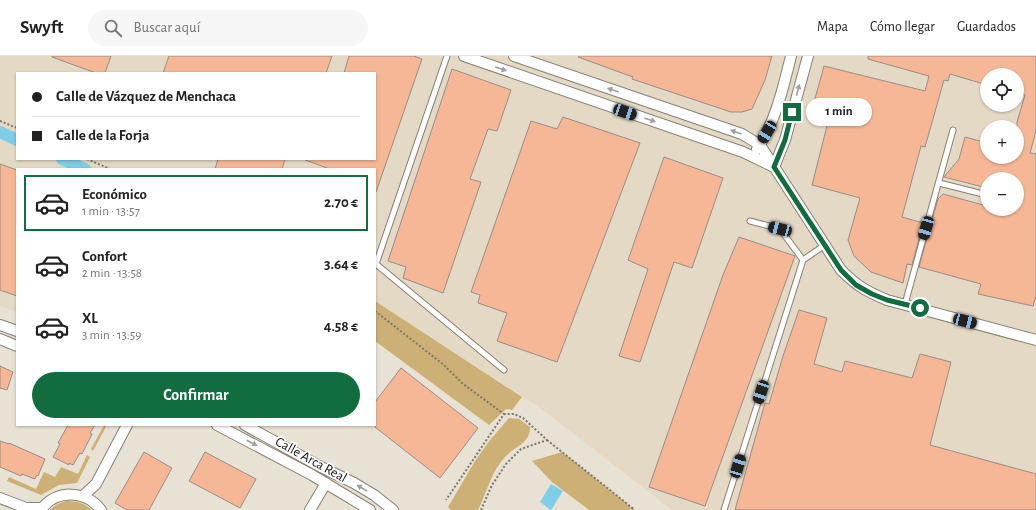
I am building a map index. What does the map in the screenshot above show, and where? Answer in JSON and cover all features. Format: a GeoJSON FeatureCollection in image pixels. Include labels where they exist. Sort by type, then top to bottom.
{"type":"FeatureCollection","features":[{"type":"Feature","properties":{"kind":"street"},"geometry":{"type":"LineString","coordinates":[[464,56],[752,156],[774,167]]}},
{"type":"Feature","properties":{"kind":"street"},"geometry":{"type":"LineString","coordinates":[[514,56],[742,134],[760,145],[841,270],[856,285],[872,294],[1036,340]]}},
{"type":"Feature","properties":{"kind":"street"},"geometry":{"type":"LineString","coordinates":[[752,156],[760,145],[776,112],[791,56]]}},
{"type":"Feature","properties":{"kind":"street"},"geometry":{"type":"LineString","coordinates":[[774,167],[785,140],[808,56]]}},
{"type":"Feature","properties":{"kind":"street"},"geometry":{"type":"LineString","coordinates":[[0,325],[16,331]]}},
{"type":"Feature","properties":{"kind":"street"},"geometry":{"type":"LineString","coordinates":[[0,340],[16,346]]}},
{"type":"Feature","properties":{"kind":"street"},"geometry":{"type":"LineString","coordinates":[[93,502],[96,484],[126,426]]}},
{"type":"Feature","properties":{"kind":"street","name":"Calle Arca Real"},"geometry":{"type":"LineString","coordinates":[[219,426],[326,483],[370,510]]}},
{"type":"Feature","properties":{"kind":"street","name":"Calle Arca Real"},"geometry":{"type":"LineString","coordinates":[[247,426],[319,466],[354,483],[374,495],[393,510]]}},
{"type":"Feature","properties":{"kind":"street"},"geometry":{"type":"LineString","coordinates":[[310,510],[326,483]]}},
{"type":"Feature","properties":{"kind":"street"},"geometry":{"type":"LineString","coordinates":[[83,496],[96,484]]}},
{"type":"Feature","properties":{"kind":"street"},"geometry":{"type":"LineString","coordinates":[[0,498],[26,509],[41,509],[53,498],[68,494],[83,496],[93,502],[101,510]]}},
{"type":"Feature","properties":{"kind":"lane"},"geometry":{"type":"LineString","coordinates":[[376,260],[447,56]]}},
{"type":"Feature","properties":{"kind":"lane"},"geometry":{"type":"LineString","coordinates":[[905,304],[953,130]]}},
{"type":"Feature","properties":{"kind":"lane"},"geometry":{"type":"LineString","coordinates":[[938,183],[980,193]]}},
{"type":"Feature","properties":{"kind":"lane"},"geometry":{"type":"LineString","coordinates":[[750,221],[780,229],[803,260]]}},
{"type":"Feature","properties":{"kind":"lane"},"geometry":{"type":"LineString","coordinates":[[724,510],[803,260],[825,245]]}},
{"type":"Feature","properties":{"kind":"lane"},"geometry":{"type":"LineString","coordinates":[[376,264],[504,370]]}},
{"type":"Feature","properties":{"kind":"path"},"geometry":{"type":"LineString","coordinates":[[0,121],[16,128]]}},
{"type":"Feature","properties":{"kind":"path"},"geometry":{"type":"LineString","coordinates":[[89,160],[108,168]]}},
{"type":"Feature","properties":{"kind":"path"},"geometry":{"type":"LineString","coordinates":[[376,312],[444,365],[464,384],[504,414],[514,414],[523,418],[547,440],[634,510]]}},
{"type":"Feature","properties":{"kind":"path"},"geometry":{"type":"LineString","coordinates":[[446,500],[504,414]]}},
{"type":"Feature","properties":{"kind":"path"},"geometry":{"type":"LineString","coordinates":[[481,510],[492,485],[506,464],[521,448],[547,440]]}},
{"type":"Feature","properties":{"kind":"shaded area"},"geometry":{"type":"Polygon","coordinates":[[[0,56],[1036,56],[1036,510],[672,510],[543,410],[376,302],[376,168],[16,168],[16,312],[0,306],[0,56]]]}},
{"type":"Feature","properties":{"kind":"shaded area"},"geometry":{"type":"Polygon","coordinates":[[[376,302],[522,397],[512,410],[506,409],[489,425],[376,342],[376,302]]]}},
{"type":"Feature","properties":{"kind":"shaded area"},"geometry":{"type":"Polygon","coordinates":[[[509,418],[519,419],[530,427],[528,437],[509,453],[500,463],[478,510],[451,510],[448,507],[475,461],[490,440],[509,418]]]}},
{"type":"Feature","properties":{"kind":"shaded area"},"geometry":{"type":"Polygon","coordinates":[[[103,426],[106,426],[93,451],[91,449],[103,426]]]}},
{"type":"Feature","properties":{"kind":"shaded area"},"geometry":{"type":"Polygon","coordinates":[[[562,452],[635,510],[589,510],[552,482],[532,461],[562,452]]]}},
{"type":"Feature","properties":{"kind":"shaded area"},"geometry":{"type":"Polygon","coordinates":[[[87,455],[90,457],[77,483],[59,485],[41,495],[7,481],[9,477],[36,489],[44,472],[55,477],[61,467],[78,474],[87,455]]]}},
{"type":"Feature","properties":{"kind":"shaded area"},"geometry":{"type":"Polygon","coordinates":[[[66,501],[80,503],[92,510],[50,510],[57,504],[66,501]]]}},
{"type":"Feature","properties":{"kind":"water"},"geometry":{"type":"Polygon","coordinates":[[[551,484],[563,491],[551,510],[540,502],[551,484]]]}},
{"type":"Feature","properties":{"kind":"building"},"geometry":{"type":"Polygon","coordinates":[[[111,56],[105,72],[93,72],[52,57],[111,56]]]}},
{"type":"Feature","properties":{"kind":"building"},"geometry":{"type":"Polygon","coordinates":[[[169,56],[332,56],[326,72],[163,72],[169,56]]]}},
{"type":"Feature","properties":{"kind":"building"},"geometry":{"type":"Polygon","coordinates":[[[349,56],[414,56],[422,59],[376,192],[376,168],[327,168],[305,160],[376,160],[376,72],[344,72],[349,56]]]}},
{"type":"Feature","properties":{"kind":"building"},"geometry":{"type":"Polygon","coordinates":[[[772,56],[765,80],[752,109],[742,112],[731,112],[632,79],[633,77],[578,57],[772,56]]]}},
{"type":"Feature","properties":{"kind":"building"},"geometry":{"type":"Polygon","coordinates":[[[868,56],[1036,56],[1036,131],[1030,153],[1036,154],[1036,296],[1033,306],[978,294],[981,284],[919,267],[938,199],[943,194],[980,204],[980,216],[1024,216],[1024,172],[980,172],[980,186],[944,177],[959,159],[965,137],[980,141],[980,164],[1024,164],[1024,120],[1018,120],[1020,112],[1024,112],[1024,68],[980,68],[980,83],[950,74],[948,81],[944,80],[925,147],[921,146],[902,217],[923,223],[912,265],[907,264],[903,283],[871,272],[854,256],[848,240],[860,198],[812,185],[829,118],[811,113],[824,66],[925,91],[929,76],[868,59],[868,56]]]}},
{"type":"Feature","properties":{"kind":"building"},"geometry":{"type":"Polygon","coordinates":[[[452,69],[511,90],[497,131],[488,129],[470,179],[481,182],[443,293],[403,278],[406,267],[388,261],[452,69]]]}},
{"type":"Feature","properties":{"kind":"building"},"geometry":{"type":"Polygon","coordinates":[[[563,117],[640,143],[557,362],[497,341],[507,313],[478,303],[480,295],[471,292],[531,121],[557,129],[563,117]]]}},
{"type":"Feature","properties":{"kind":"building"},"geometry":{"type":"Polygon","coordinates":[[[664,157],[723,178],[692,268],[674,262],[640,362],[619,356],[648,269],[628,260],[664,157]]]}},
{"type":"Feature","properties":{"kind":"building"},"geometry":{"type":"Polygon","coordinates":[[[218,160],[285,160],[282,168],[215,168],[218,160]]]}},
{"type":"Feature","properties":{"kind":"building"},"geometry":{"type":"Polygon","coordinates":[[[0,164],[16,170],[16,296],[0,290],[0,164]]]}},
{"type":"Feature","properties":{"kind":"building"},"geometry":{"type":"Polygon","coordinates":[[[739,237],[795,256],[705,506],[649,487],[723,275],[739,237]]]}},
{"type":"Feature","properties":{"kind":"building"},"geometry":{"type":"Polygon","coordinates":[[[799,310],[827,318],[814,364],[842,372],[845,361],[912,378],[920,354],[951,362],[930,445],[1036,474],[1036,510],[735,510],[765,403],[769,404],[783,356],[799,310]]]}},
{"type":"Feature","properties":{"kind":"building"},"geometry":{"type":"Polygon","coordinates":[[[0,366],[13,372],[7,390],[0,388],[0,366]]]}},
{"type":"Feature","properties":{"kind":"building"},"geometry":{"type":"Polygon","coordinates":[[[401,368],[478,428],[440,478],[375,427],[376,401],[401,368]]]}},
{"type":"Feature","properties":{"kind":"building"},"geometry":{"type":"Polygon","coordinates":[[[67,426],[94,426],[82,454],[80,453],[73,465],[69,463],[69,465],[53,457],[60,444],[58,443],[67,426]]]}},
{"type":"Feature","properties":{"kind":"building"},"geometry":{"type":"Polygon","coordinates":[[[0,441],[9,443],[45,459],[38,476],[37,475],[35,479],[22,474],[21,476],[0,467],[0,441]]]}},
{"type":"Feature","properties":{"kind":"building"},"geometry":{"type":"Polygon","coordinates":[[[144,452],[172,468],[149,510],[127,510],[115,503],[144,452]]]}},
{"type":"Feature","properties":{"kind":"building"},"geometry":{"type":"Polygon","coordinates":[[[205,452],[256,479],[240,508],[189,481],[205,452]]]}},
{"type":"Feature","properties":{"kind":"waterway"},"geometry":{"type":"LineString","coordinates":[[0,132],[16,140]]}},
{"type":"Feature","properties":{"kind":"waterway"},"geometry":{"type":"LineString","coordinates":[[64,160],[83,168]]}},
{"type":"Feature","properties":{"kind":"route"},"geometry":{"type":"LineString","coordinates":[[792,112],[785,140],[774,167],[841,270],[856,285],[872,294],[887,300],[920,308]]}}]}
